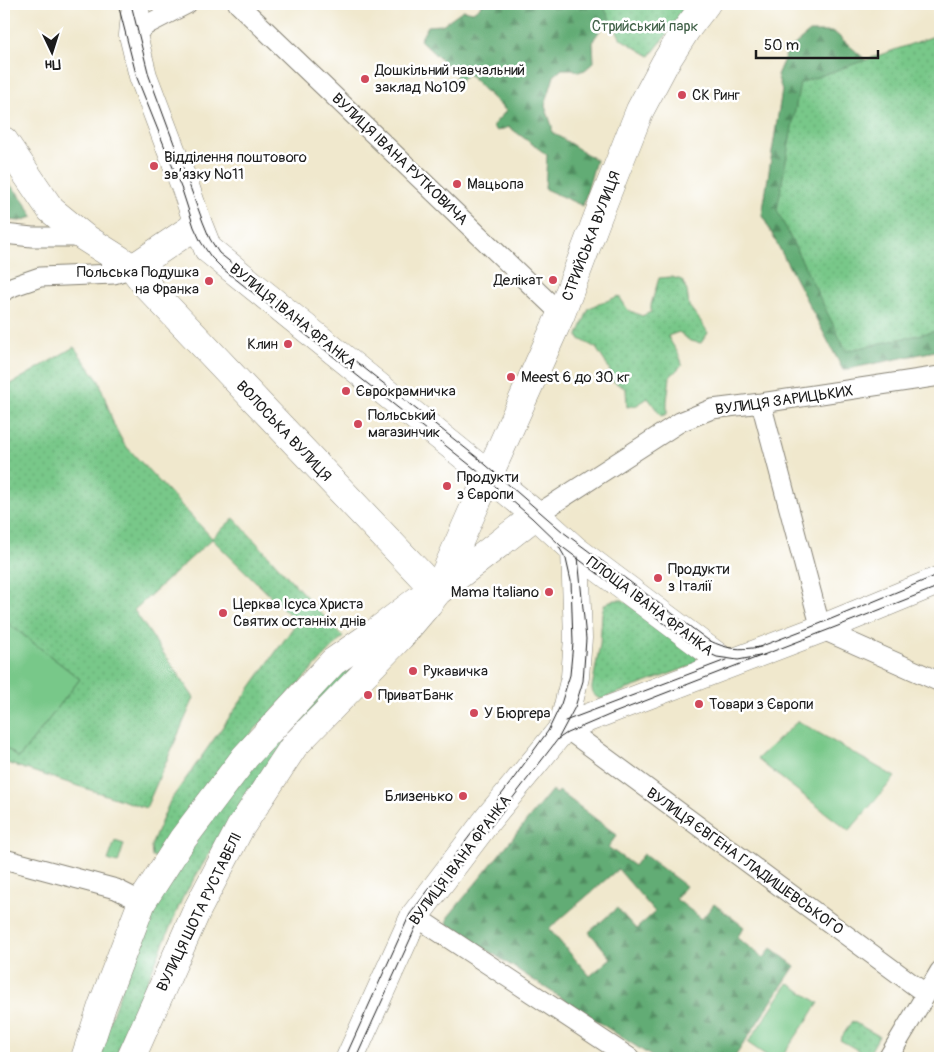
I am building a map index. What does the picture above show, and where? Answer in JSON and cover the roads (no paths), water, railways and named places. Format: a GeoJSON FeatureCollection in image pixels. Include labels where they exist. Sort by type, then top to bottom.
{"type":"FeatureCollection","features":[{"type":"Feature","properties":{"kind":"main road"},"geometry":{"type":"LineString","coordinates":[[125,4],[134,35]]}},
{"type":"Feature","properties":{"kind":"main road","name":"ВУЛИЦЯ ІВАНА ФРАНКА"},"geometry":{"type":"LineString","coordinates":[[136,4],[134,35],[143,76],[208,249],[488,475],[575,550]]}},
{"type":"Feature","properties":{"kind":"main road","name":"СТРИЙСЬКА ВУЛИЦЯ"},"geometry":{"type":"LineString","coordinates":[[488,475],[562,314],[640,110],[665,63],[686,30],[706,4]]}},
{"type":"Feature","properties":{"kind":"main road","name":"ВОЛОСЬКА ВУЛИЦЯ"},"geometry":{"type":"LineString","coordinates":[[4,141],[52,210],[84,237],[133,268],[146,285],[437,592]]}},
{"type":"Feature","properties":{"kind":"main road"},"geometry":{"type":"LineString","coordinates":[[133,268],[198,224]]}},
{"type":"Feature","properties":{"kind":"main road","name":"ВУЛИЦЯ ШОТА РУСТАВЕЛІ"},"geometry":{"type":"LineString","coordinates":[[131,1058],[201,902],[240,828],[294,746],[400,637],[437,592],[488,475]]}},
{"type":"Feature","properties":{"kind":"main road"},"geometry":{"type":"LineString","coordinates":[[85,1058],[102,1006],[142,902],[182,840],[245,757],[333,662],[418,600],[437,592],[536,515]]}},
{"type":"Feature","properties":{"kind":"main road","name":"ПЛОЩА ІВАНА ФРАНКА"},"geometry":{"type":"LineString","coordinates":[[575,550],[727,664]]}},
{"type":"Feature","properties":{"kind":"main road","name":"ПЛОЩА ІВАНА ФРАНКА"},"geometry":{"type":"LineString","coordinates":[[575,550],[578,638],[575,677],[564,727],[727,664]]}},
{"type":"Feature","properties":{"kind":"main road"},"geometry":{"type":"LineString","coordinates":[[727,664],[821,629],[940,580]]}},
{"type":"Feature","properties":{"kind":"main road","name":"ВУЛИЦЯ ІВАНА ФРАНКА"},"geometry":{"type":"LineString","coordinates":[[350,1058],[414,917],[489,818],[564,727]]}},
{"type":"Feature","properties":{"kind":"street"},"geometry":{"type":"LineString","coordinates":[[134,35],[148,24],[188,4]]}},
{"type":"Feature","properties":{"kind":"street","name":"ВУЛИЦЯ ІВАНА РУТКОВИЧА"},"geometry":{"type":"LineString","coordinates":[[238,4],[562,314]]}},
{"type":"Feature","properties":{"kind":"street"},"geometry":{"type":"LineString","coordinates":[[4,234],[32,237],[84,237]]}},
{"type":"Feature","properties":{"kind":"street"},"geometry":{"type":"LineString","coordinates":[[4,291],[40,277],[114,274],[133,268]]}},
{"type":"Feature","properties":{"kind":"street","name":"ВУЛИЦЯ ЗАРИЦЬКИХ"},"geometry":{"type":"LineString","coordinates":[[536,515],[680,422],[712,409],[761,404],[940,376]]}},
{"type":"Feature","properties":{"kind":"street"},"geometry":{"type":"LineString","coordinates":[[761,404],[821,629],[940,682]]}},
{"type":"Feature","properties":{"kind":"street","name":"ВУЛИЦЯ ЄВГЕНА ГЛАДИШЕВСЬКОГО"},"geometry":{"type":"LineString","coordinates":[[564,727],[926,994]]}},
{"type":"Feature","properties":{"kind":"street"},"geometry":{"type":"LineString","coordinates":[[4,859],[116,889],[142,902]]}},
{"type":"Feature","properties":{"kind":"street"},"geometry":{"type":"LineString","coordinates":[[414,917],[630,1058]]}},
{"type":"Feature","properties":{"kind":"street"},"geometry":{"type":"LineString","coordinates":[[888,1058],[940,971]]}},
{"type":"Feature","properties":{"kind":"tram line"},"geometry":{"type":"LineString","coordinates":[[118,4],[137,78],[182,190],[194,227],[211,257],[223,269],[475,469],[532,518],[561,546],[697,648],[717,657],[738,660],[765,655]]}},
{"type":"Feature","properties":{"kind":"tram line"},"geometry":{"type":"LineString","coordinates":[[131,4],[149,76],[203,222],[210,239],[219,253],[479,459],[563,532],[708,640],[722,646],[734,648],[761,647]]}},
{"type":"Feature","properties":{"kind":"tram line"},"geometry":{"type":"LineString","coordinates":[[345,1058],[410,914],[548,731],[561,704],[570,675],[573,643],[571,581],[566,559],[559,547]]}},
{"type":"Feature","properties":{"kind":"tram line"},"geometry":{"type":"LineString","coordinates":[[356,1058],[419,920],[558,739],[575,707],[583,681],[586,639],[578,557]]}},
{"type":"Feature","properties":{"kind":"tram line"},"geometry":{"type":"LineString","coordinates":[[754,649],[940,574]]}},
{"type":"Feature","properties":{"kind":"tram line"},"geometry":{"type":"LineString","coordinates":[[558,739],[567,733],[614,713],[940,586]]}},
{"type":"Feature","properties":{"kind":"tram line"},"geometry":{"type":"LineString","coordinates":[[565,721],[726,660]]}},
{"type":"Feature","properties":{"kind":"place","name":"Дошкільний навчальний заклад №109"},"geometry":{"type":"Point","coordinates":[365,79]}},
{"type":"Feature","properties":{"kind":"place","name":"СК Ринг"},"geometry":{"type":"Point","coordinates":[682,95]}},
{"type":"Feature","properties":{"kind":"place","name":"Відділення поштового зв’язку №11"},"geometry":{"type":"Point","coordinates":[154,166]}},
{"type":"Feature","properties":{"kind":"place","name":"Мацьопа"},"geometry":{"type":"Point","coordinates":[457,184]}},
{"type":"Feature","properties":{"kind":"place","name":"Делікат"},"geometry":{"type":"Point","coordinates":[553,280]}},
{"type":"Feature","properties":{"kind":"place","name":"Польська Подушка на Франка"},"geometry":{"type":"Point","coordinates":[209,281]}},
{"type":"Feature","properties":{"kind":"place","name":"Клин"},"geometry":{"type":"Point","coordinates":[288,344]}},
{"type":"Feature","properties":{"kind":"place","name":"Meest 6 до 30 кг"},"geometry":{"type":"Point","coordinates":[511,377]}},
{"type":"Feature","properties":{"kind":"place","name":"Єврокрамничка"},"geometry":{"type":"Point","coordinates":[346,391]}},
{"type":"Feature","properties":{"kind":"place","name":"Польський магазинчик"},"geometry":{"type":"Point","coordinates":[358,424]}},
{"type":"Feature","properties":{"kind":"place","name":"Продукти з Європи"},"geometry":{"type":"Point","coordinates":[447,486]}},
{"type":"Feature","properties":{"kind":"place","name":"Продукти з Італії"},"geometry":{"type":"Point","coordinates":[658,578]}},
{"type":"Feature","properties":{"kind":"place","name":"Mama Italiano"},"geometry":{"type":"Point","coordinates":[549,592]}},
{"type":"Feature","properties":{"kind":"place","name":"Церква Ісуса Христа Святих останніх днів"},"geometry":{"type":"Point","coordinates":[223,613]}},
{"type":"Feature","properties":{"kind":"place","name":"Рукавичка"},"geometry":{"type":"Point","coordinates":[413,671]}},
{"type":"Feature","properties":{"kind":"place","name":"ПриватБанк"},"geometry":{"type":"Point","coordinates":[368,695]}},
{"type":"Feature","properties":{"kind":"place","name":"Товари з Європи"},"geometry":{"type":"Point","coordinates":[699,704]}},
{"type":"Feature","properties":{"kind":"place","name":"У Бюргера"},"geometry":{"type":"Point","coordinates":[474,713]}},
{"type":"Feature","properties":{"kind":"place","name":"Близенько"},"geometry":{"type":"Point","coordinates":[463,796]}},
{"type":"Feature","properties":{"kind":"park label","name":"Стрийський парк"},"geometry":{"type":"Point","coordinates":[645,26]}}]}
